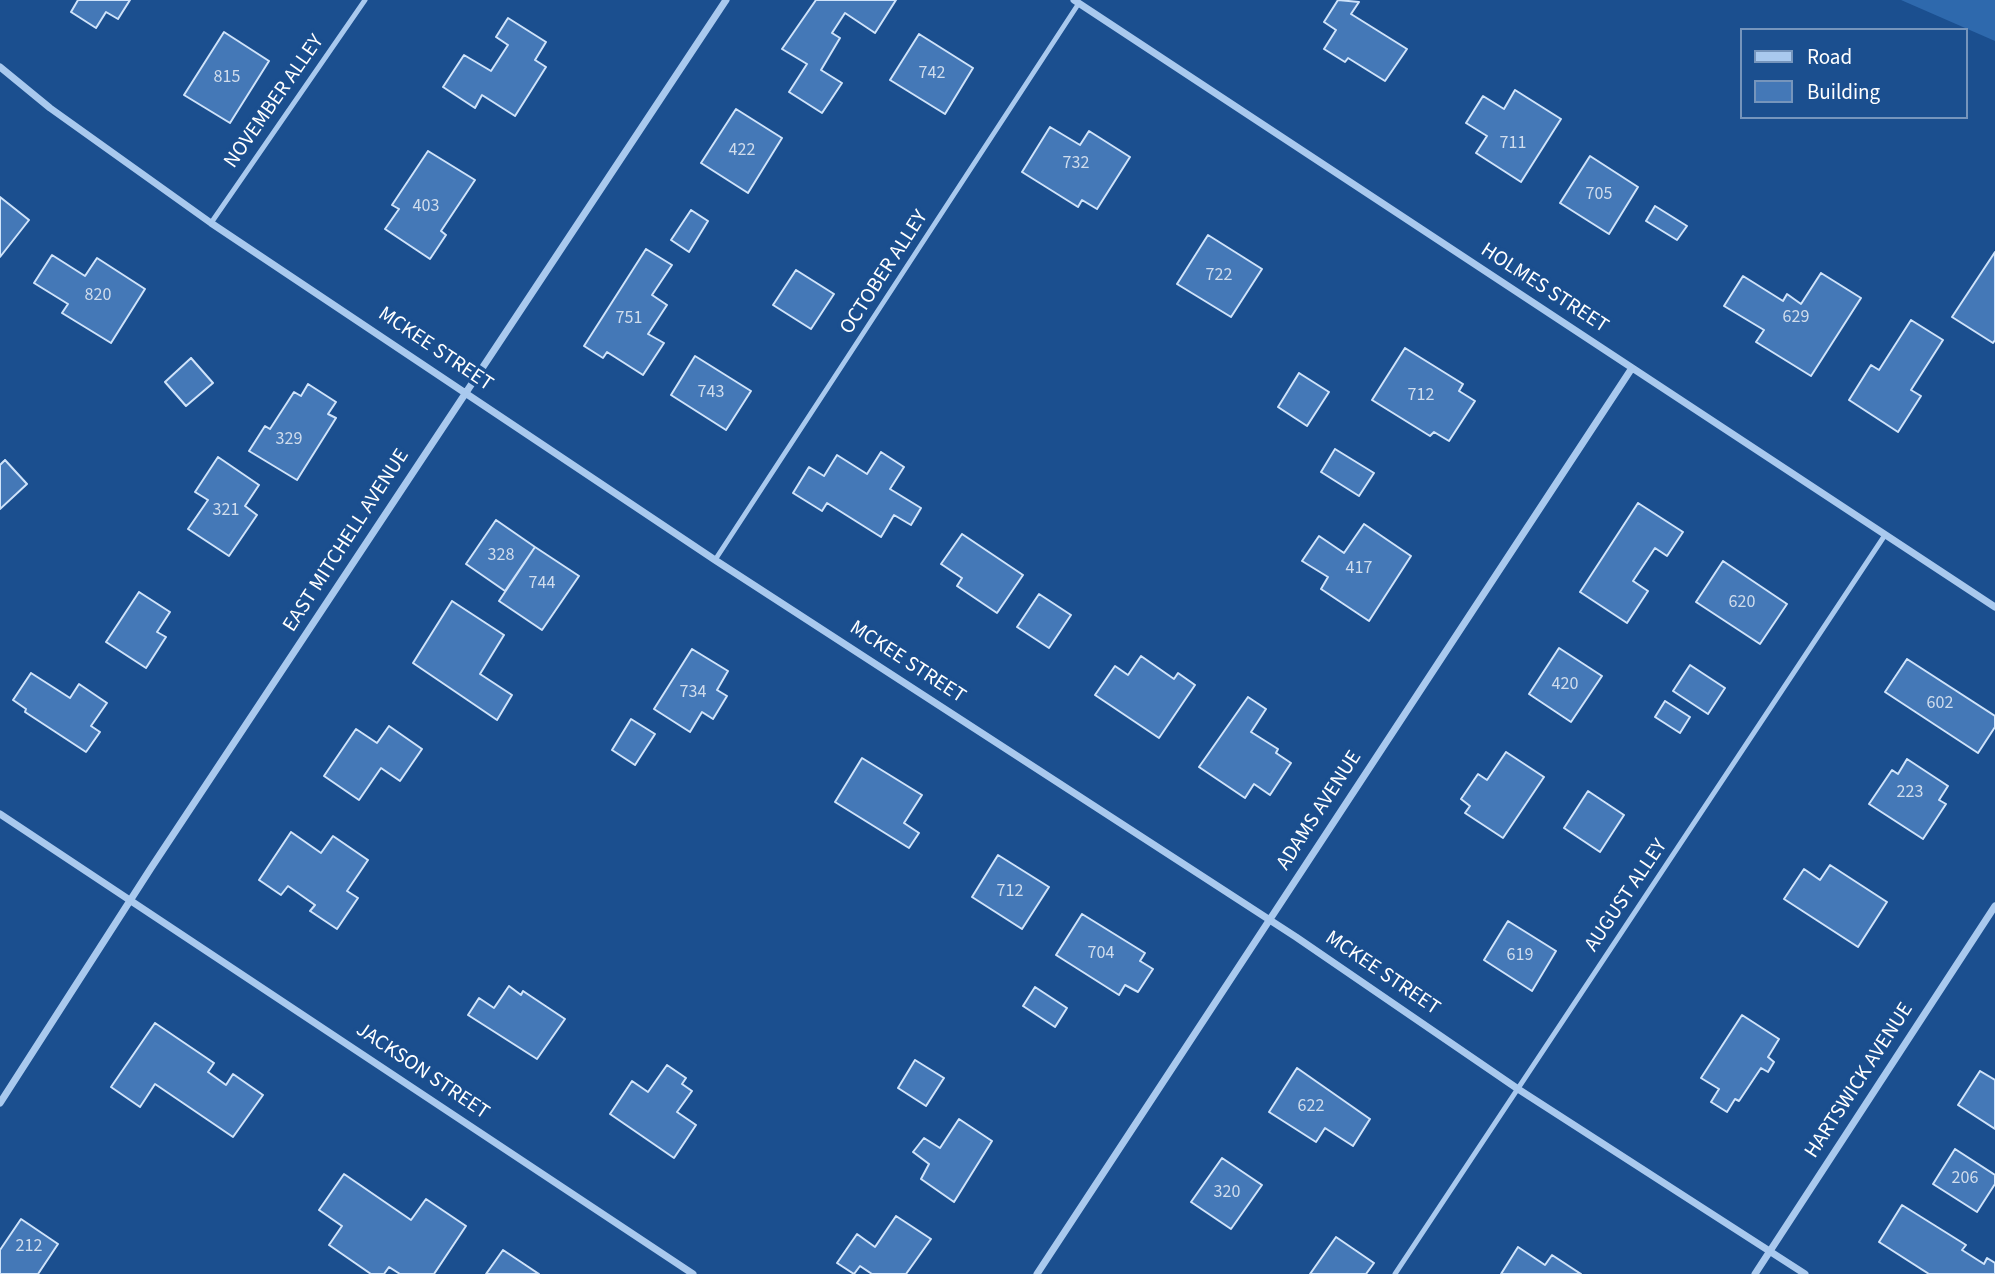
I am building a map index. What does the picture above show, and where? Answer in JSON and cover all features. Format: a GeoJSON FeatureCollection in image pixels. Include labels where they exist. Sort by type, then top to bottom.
{"type":"FeatureCollection","features":[{"type":"Feature","properties":{"kind":"street","name":"EAST MITCHELL AVENUE"},"geometry":{"type":"LineString","coordinates":[[0,1103],[131,899],[726,0]]}},
{"type":"Feature","properties":{"kind":"street","name":"HOLMES STREET"},"geometry":{"type":"LineString","coordinates":[[1077,2],[1995,607]]}},
{"type":"Feature","properties":{"kind":"street","name":"MCKEE STREET"},"geometry":{"type":"LineString","coordinates":[[0,67],[50,108],[211,223],[715,560],[1270,919],[1518,1089],[1805,1274]]}},
{"type":"Feature","properties":{"kind":"street","name":"ADAMS AVENUE"},"geometry":{"type":"LineString","coordinates":[[1037,1274],[1632,368]]}},
{"type":"Feature","properties":{"kind":"street","name":"JACKSON STREET"},"geometry":{"type":"LineString","coordinates":[[0,814],[693,1274]]}},
{"type":"Feature","properties":{"kind":"street","name":"HARTSWICK AVENUE"},"geometry":{"type":"LineString","coordinates":[[1755,1274],[1995,906]]}},
{"type":"Feature","properties":{"kind":"lane","name":"NOVEMBER ALLEY"},"geometry":{"type":"LineString","coordinates":[[211,223],[365,0]]}},
{"type":"Feature","properties":{"kind":"lane","name":"OCTOBER ALLEY"},"geometry":{"type":"LineString","coordinates":[[715,560],[1077,2]]}},
{"type":"Feature","properties":{"kind":"lane","name":"AUGUST ALLEY"},"geometry":{"type":"LineString","coordinates":[[1395,1274],[1885,535]]}},
{"type":"Feature","properties":{"kind":"shaded area"},"geometry":{"type":"Polygon","coordinates":[[[1901,0],[1995,0],[1995,41],[1901,0]]]}},
{"type":"Feature","properties":{"kind":"building"},"geometry":{"type":"Polygon","coordinates":[[[78,0],[130,0],[118,19],[106,12],[96,28],[71,12],[78,0]]]}},
{"type":"Feature","properties":{"kind":"building"},"geometry":{"type":"Polygon","coordinates":[[[816,0],[896,0],[875,33],[845,13],[832,33],[840,38],[821,70],[842,83],[822,113],[789,92],[807,64],[782,49],[816,0]]]}},
{"type":"Feature","properties":{"kind":"building"},"geometry":{"type":"Polygon","coordinates":[[[1338,0],[1359,2],[1351,14],[1407,49],[1385,81],[1348,58],[1345,62],[1324,49],[1336,30],[1324,22],[1338,0]]]}},
{"type":"Feature","properties":{"kind":"building"},"geometry":{"type":"Polygon","coordinates":[[[508,18],[546,42],[535,60],[546,67],[515,116],[482,95],[475,108],[443,87],[464,55],[491,71],[508,45],[496,37],[508,18]]]}},
{"type":"Feature","properties":{"kind":"building"},"geometry":{"type":"Polygon","coordinates":[[[224,32],[269,61],[230,123],[184,95],[224,32]]]}},
{"type":"Feature","properties":{"kind":"building"},"geometry":{"type":"Polygon","coordinates":[[[919,34],[973,68],[945,114],[890,80],[919,34]]]}},
{"type":"Feature","properties":{"kind":"building"},"geometry":{"type":"Polygon","coordinates":[[[1515,90],[1561,119],[1521,182],[1476,153],[1487,136],[1466,123],[1483,96],[1504,109],[1515,90]]]}},
{"type":"Feature","properties":{"kind":"building"},"geometry":{"type":"Polygon","coordinates":[[[736,109],[782,138],[748,193],[701,163],[736,109]]]}},
{"type":"Feature","properties":{"kind":"building"},"geometry":{"type":"Polygon","coordinates":[[[1050,127],[1080,145],[1089,131],[1130,157],[1097,209],[1082,200],[1078,207],[1022,172],[1050,127]]]}},
{"type":"Feature","properties":{"kind":"building"},"geometry":{"type":"Polygon","coordinates":[[[428,151],[475,180],[441,231],[446,235],[430,259],[385,229],[399,209],[392,205],[428,151]]]}},
{"type":"Feature","properties":{"kind":"building"},"geometry":{"type":"Polygon","coordinates":[[[1590,156],[1638,187],[1609,234],[1560,203],[1590,156]]]}},
{"type":"Feature","properties":{"kind":"building"},"geometry":{"type":"Polygon","coordinates":[[[0,197],[29,220],[0,257],[0,197]]]}},
{"type":"Feature","properties":{"kind":"building"},"geometry":{"type":"Polygon","coordinates":[[[1655,206],[1687,226],[1677,240],[1646,221],[1655,206]]]}},
{"type":"Feature","properties":{"kind":"building"},"geometry":{"type":"Polygon","coordinates":[[[691,210],[708,221],[689,252],[671,240],[691,210]]]}},
{"type":"Feature","properties":{"kind":"building"},"geometry":{"type":"Polygon","coordinates":[[[1208,235],[1262,269],[1231,317],[1177,284],[1208,235]]]}},
{"type":"Feature","properties":{"kind":"building"},"geometry":{"type":"Polygon","coordinates":[[[646,249],[672,265],[652,295],[667,305],[648,334],[664,343],[643,375],[607,352],[603,358],[584,346],[646,249]]]}},
{"type":"Feature","properties":{"kind":"building"},"geometry":{"type":"Polygon","coordinates":[[[1995,252],[1995,340],[1993,343],[1952,317],[1995,252]]]}},
{"type":"Feature","properties":{"kind":"building"},"geometry":{"type":"Polygon","coordinates":[[[52,255],[85,276],[97,258],[145,289],[111,343],[62,313],[68,304],[34,283],[52,255]]]}},
{"type":"Feature","properties":{"kind":"building"},"geometry":{"type":"Polygon","coordinates":[[[796,270],[834,294],[811,329],[773,305],[796,270]]]}},
{"type":"Feature","properties":{"kind":"building"},"geometry":{"type":"Polygon","coordinates":[[[1821,273],[1861,298],[1811,376],[1756,342],[1764,330],[1724,306],[1743,276],[1783,301],[1787,294],[1801,304],[1821,273]]]}},
{"type":"Feature","properties":{"kind":"building"},"geometry":{"type":"Polygon","coordinates":[[[1911,320],[1943,340],[1911,390],[1921,396],[1898,432],[1849,400],[1871,365],[1879,370],[1911,320]]]}},
{"type":"Feature","properties":{"kind":"building"},"geometry":{"type":"Polygon","coordinates":[[[1405,348],[1463,384],[1459,391],[1475,401],[1449,441],[1434,432],[1430,436],[1372,400],[1405,348]]]}},
{"type":"Feature","properties":{"kind":"building"},"geometry":{"type":"Polygon","coordinates":[[[695,356],[751,391],[726,430],[671,395],[695,356]]]}},
{"type":"Feature","properties":{"kind":"building"},"geometry":{"type":"Polygon","coordinates":[[[191,358],[213,383],[186,406],[165,382],[191,358]]]}},
{"type":"Feature","properties":{"kind":"building"},"geometry":{"type":"Polygon","coordinates":[[[1299,373],[1329,392],[1307,426],[1278,407],[1299,373]]]}},
{"type":"Feature","properties":{"kind":"building"},"geometry":{"type":"Polygon","coordinates":[[[308,384],[336,402],[328,414],[336,418],[297,480],[249,451],[265,426],[270,429],[294,392],[301,396],[308,384]]]}},
{"type":"Feature","properties":{"kind":"building"},"geometry":{"type":"Polygon","coordinates":[[[1335,449],[1374,473],[1359,496],[1321,472],[1335,449]]]}},
{"type":"Feature","properties":{"kind":"building"},"geometry":{"type":"Polygon","coordinates":[[[881,452],[904,467],[890,489],[921,508],[911,525],[894,515],[881,537],[827,503],[822,511],[793,493],[809,467],[824,476],[837,455],[867,474],[881,452]]]}},
{"type":"Feature","properties":{"kind":"building"},"geometry":{"type":"Polygon","coordinates":[[[218,457],[259,485],[245,506],[257,515],[229,556],[188,529],[208,500],[195,492],[218,457]]]}},
{"type":"Feature","properties":{"kind":"building"},"geometry":{"type":"Polygon","coordinates":[[[5,460],[27,484],[0,509],[0,465],[5,460]]]}},
{"type":"Feature","properties":{"kind":"building"},"geometry":{"type":"Polygon","coordinates":[[[1638,503],[1683,532],[1667,556],[1655,548],[1633,581],[1648,591],[1627,623],[1580,592],[1638,503]]]}},
{"type":"Feature","properties":{"kind":"building"},"geometry":{"type":"Polygon","coordinates":[[[496,520],[535,547],[505,591],[466,564],[496,520]]]}},
{"type":"Feature","properties":{"kind":"building"},"geometry":{"type":"Polygon","coordinates":[[[1364,524],[1411,556],[1369,621],[1321,589],[1328,577],[1302,561],[1319,536],[1344,553],[1364,524]]]}},
{"type":"Feature","properties":{"kind":"building"},"geometry":{"type":"Polygon","coordinates":[[[962,534],[1023,575],[997,613],[957,586],[962,578],[941,564],[962,534]]]}},
{"type":"Feature","properties":{"kind":"building"},"geometry":{"type":"Polygon","coordinates":[[[535,547],[579,576],[542,630],[499,601],[535,547]]]}},
{"type":"Feature","properties":{"kind":"building"},"geometry":{"type":"Polygon","coordinates":[[[1723,561],[1787,604],[1760,644],[1696,602],[1723,561]]]}},
{"type":"Feature","properties":{"kind":"building"},"geometry":{"type":"Polygon","coordinates":[[[139,592],[170,612],[157,632],[166,637],[146,668],[106,642],[139,592]]]}},
{"type":"Feature","properties":{"kind":"building"},"geometry":{"type":"Polygon","coordinates":[[[1039,594],[1071,615],[1049,648],[1017,627],[1039,594]]]}},
{"type":"Feature","properties":{"kind":"building"},"geometry":{"type":"Polygon","coordinates":[[[452,601],[504,635],[480,674],[512,695],[497,720],[413,663],[452,601]]]}},
{"type":"Feature","properties":{"kind":"building"},"geometry":{"type":"Polygon","coordinates":[[[1559,648],[1602,676],[1571,722],[1529,694],[1559,648]]]}},
{"type":"Feature","properties":{"kind":"building"},"geometry":{"type":"Polygon","coordinates":[[[692,649],[728,671],[717,690],[727,696],[713,719],[702,712],[690,732],[654,709],[692,649]]]}},
{"type":"Feature","properties":{"kind":"building"},"geometry":{"type":"Polygon","coordinates":[[[1141,656],[1174,679],[1178,673],[1195,685],[1159,738],[1095,695],[1115,666],[1128,675],[1141,656]]]}},
{"type":"Feature","properties":{"kind":"building"},"geometry":{"type":"Polygon","coordinates":[[[1907,659],[1995,716],[1995,727],[1978,753],[1885,692],[1907,659]]]}},
{"type":"Feature","properties":{"kind":"building"},"geometry":{"type":"Polygon","coordinates":[[[1690,665],[1725,688],[1708,714],[1673,691],[1690,665]]]}},
{"type":"Feature","properties":{"kind":"building"},"geometry":{"type":"Polygon","coordinates":[[[31,673],[70,698],[79,684],[107,703],[91,726],[100,732],[86,752],[25,712],[26,709],[13,700],[31,673]]]}},
{"type":"Feature","properties":{"kind":"building"},"geometry":{"type":"Polygon","coordinates":[[[1248,697],[1266,709],[1251,732],[1278,749],[1276,753],[1291,763],[1270,795],[1254,784],[1245,798],[1199,767],[1248,697]]]}},
{"type":"Feature","properties":{"kind":"building"},"geometry":{"type":"Polygon","coordinates":[[[1665,701],[1690,717],[1680,733],[1655,717],[1665,701]]]}},
{"type":"Feature","properties":{"kind":"building"},"geometry":{"type":"Polygon","coordinates":[[[631,719],[655,734],[635,765],[612,750],[631,719]]]}},
{"type":"Feature","properties":{"kind":"building"},"geometry":{"type":"Polygon","coordinates":[[[389,726],[422,749],[400,781],[381,768],[359,800],[324,776],[356,729],[377,743],[389,726]]]}},
{"type":"Feature","properties":{"kind":"building"},"geometry":{"type":"Polygon","coordinates":[[[1506,752],[1544,777],[1503,838],[1465,813],[1470,806],[1461,799],[1478,774],[1487,780],[1506,752]]]}},
{"type":"Feature","properties":{"kind":"building"},"geometry":{"type":"Polygon","coordinates":[[[862,758],[922,795],[904,823],[919,833],[909,848],[835,802],[862,758]]]}},
{"type":"Feature","properties":{"kind":"building"},"geometry":{"type":"Polygon","coordinates":[[[1907,759],[1948,786],[1939,800],[1946,804],[1923,839],[1869,804],[1892,770],[1898,774],[1907,759]]]}},
{"type":"Feature","properties":{"kind":"building"},"geometry":{"type":"Polygon","coordinates":[[[1588,791],[1624,815],[1600,852],[1564,828],[1588,791]]]}},
{"type":"Feature","properties":{"kind":"building"},"geometry":{"type":"Polygon","coordinates":[[[291,832],[321,853],[333,836],[368,860],[347,891],[358,898],[337,929],[310,911],[315,905],[288,886],[281,895],[259,880],[291,832]]]}},
{"type":"Feature","properties":{"kind":"building"},"geometry":{"type":"Polygon","coordinates":[[[998,855],[1049,887],[1022,929],[972,897],[998,855]]]}},
{"type":"Feature","properties":{"kind":"building"},"geometry":{"type":"Polygon","coordinates":[[[1830,865],[1887,902],[1858,947],[1784,899],[1804,869],[1820,880],[1830,865]]]}},
{"type":"Feature","properties":{"kind":"building"},"geometry":{"type":"Polygon","coordinates":[[[1082,914],[1145,953],[1140,961],[1153,969],[1138,992],[1125,985],[1119,995],[1056,955],[1082,914]]]}},
{"type":"Feature","properties":{"kind":"building"},"geometry":{"type":"Polygon","coordinates":[[[1508,921],[1556,951],[1532,991],[1484,960],[1508,921]]]}},
{"type":"Feature","properties":{"kind":"building"},"geometry":{"type":"Polygon","coordinates":[[[509,986],[521,995],[523,991],[565,1019],[537,1059],[468,1015],[479,998],[494,1008],[509,986]]]}},
{"type":"Feature","properties":{"kind":"building"},"geometry":{"type":"Polygon","coordinates":[[[1035,987],[1067,1008],[1055,1027],[1023,1006],[1035,987]]]}},
{"type":"Feature","properties":{"kind":"building"},"geometry":{"type":"Polygon","coordinates":[[[1742,1015],[1779,1039],[1768,1057],[1774,1062],[1768,1072],[1761,1068],[1739,1101],[1735,1099],[1727,1112],[1711,1102],[1719,1089],[1701,1078],[1742,1015]]]}},
{"type":"Feature","properties":{"kind":"building"},"geometry":{"type":"Polygon","coordinates":[[[155,1023],[214,1063],[208,1072],[226,1085],[233,1074],[263,1095],[233,1137],[155,1084],[140,1107],[111,1087],[155,1023]]]}},
{"type":"Feature","properties":{"kind":"building"},"geometry":{"type":"Polygon","coordinates":[[[915,1060],[944,1078],[926,1106],[898,1088],[915,1060]]]}},
{"type":"Feature","properties":{"kind":"building"},"geometry":{"type":"Polygon","coordinates":[[[667,1065],[686,1078],[682,1084],[692,1091],[677,1112],[696,1125],[674,1158],[610,1114],[632,1081],[648,1092],[667,1065]]]}},
{"type":"Feature","properties":{"kind":"building"},"geometry":{"type":"Polygon","coordinates":[[[1297,1068],[1370,1119],[1353,1146],[1325,1128],[1316,1142],[1269,1112],[1297,1068]]]}},
{"type":"Feature","properties":{"kind":"building"},"geometry":{"type":"Polygon","coordinates":[[[1980,1071],[1995,1080],[1995,1129],[1958,1105],[1980,1071]]]}},
{"type":"Feature","properties":{"kind":"building"},"geometry":{"type":"Polygon","coordinates":[[[959,1119],[992,1141],[954,1202],[921,1179],[929,1164],[913,1152],[924,1138],[940,1148],[959,1119]]]}},
{"type":"Feature","properties":{"kind":"building"},"geometry":{"type":"Polygon","coordinates":[[[1955,1149],[1995,1175],[1995,1184],[1977,1212],[1933,1184],[1955,1149]]]}},
{"type":"Feature","properties":{"kind":"building"},"geometry":{"type":"Polygon","coordinates":[[[1222,1158],[1262,1185],[1231,1229],[1191,1202],[1222,1158]]]}},
{"type":"Feature","properties":{"kind":"building"},"geometry":{"type":"Polygon","coordinates":[[[344,1174],[411,1220],[426,1199],[466,1226],[434,1274],[400,1274],[389,1267],[384,1274],[371,1274],[329,1245],[342,1226],[319,1210],[344,1174]]]}},
{"type":"Feature","properties":{"kind":"building"},"geometry":{"type":"Polygon","coordinates":[[[1902,1205],[1966,1245],[1962,1250],[1984,1264],[1987,1258],[1995,1263],[1995,1274],[1929,1274],[1879,1242],[1902,1205]]]}},
{"type":"Feature","properties":{"kind":"building"},"geometry":{"type":"Polygon","coordinates":[[[896,1216],[931,1239],[906,1274],[872,1274],[860,1266],[854,1274],[837,1263],[857,1234],[875,1247],[896,1216]]]}},
{"type":"Feature","properties":{"kind":"building"},"geometry":{"type":"Polygon","coordinates":[[[21,1219],[58,1244],[38,1274],[0,1274],[0,1250],[21,1219]]]}},
{"type":"Feature","properties":{"kind":"building"},"geometry":{"type":"Polygon","coordinates":[[[1336,1237],[1374,1263],[1366,1274],[1310,1274],[1336,1237]]]}},
{"type":"Feature","properties":{"kind":"building"},"geometry":{"type":"Polygon","coordinates":[[[1518,1247],[1545,1265],[1552,1255],[1581,1274],[1501,1274],[1518,1247]]]}},
{"type":"Feature","properties":{"kind":"building"},"geometry":{"type":"Polygon","coordinates":[[[503,1250],[539,1274],[486,1274],[503,1250]]]}}]}
